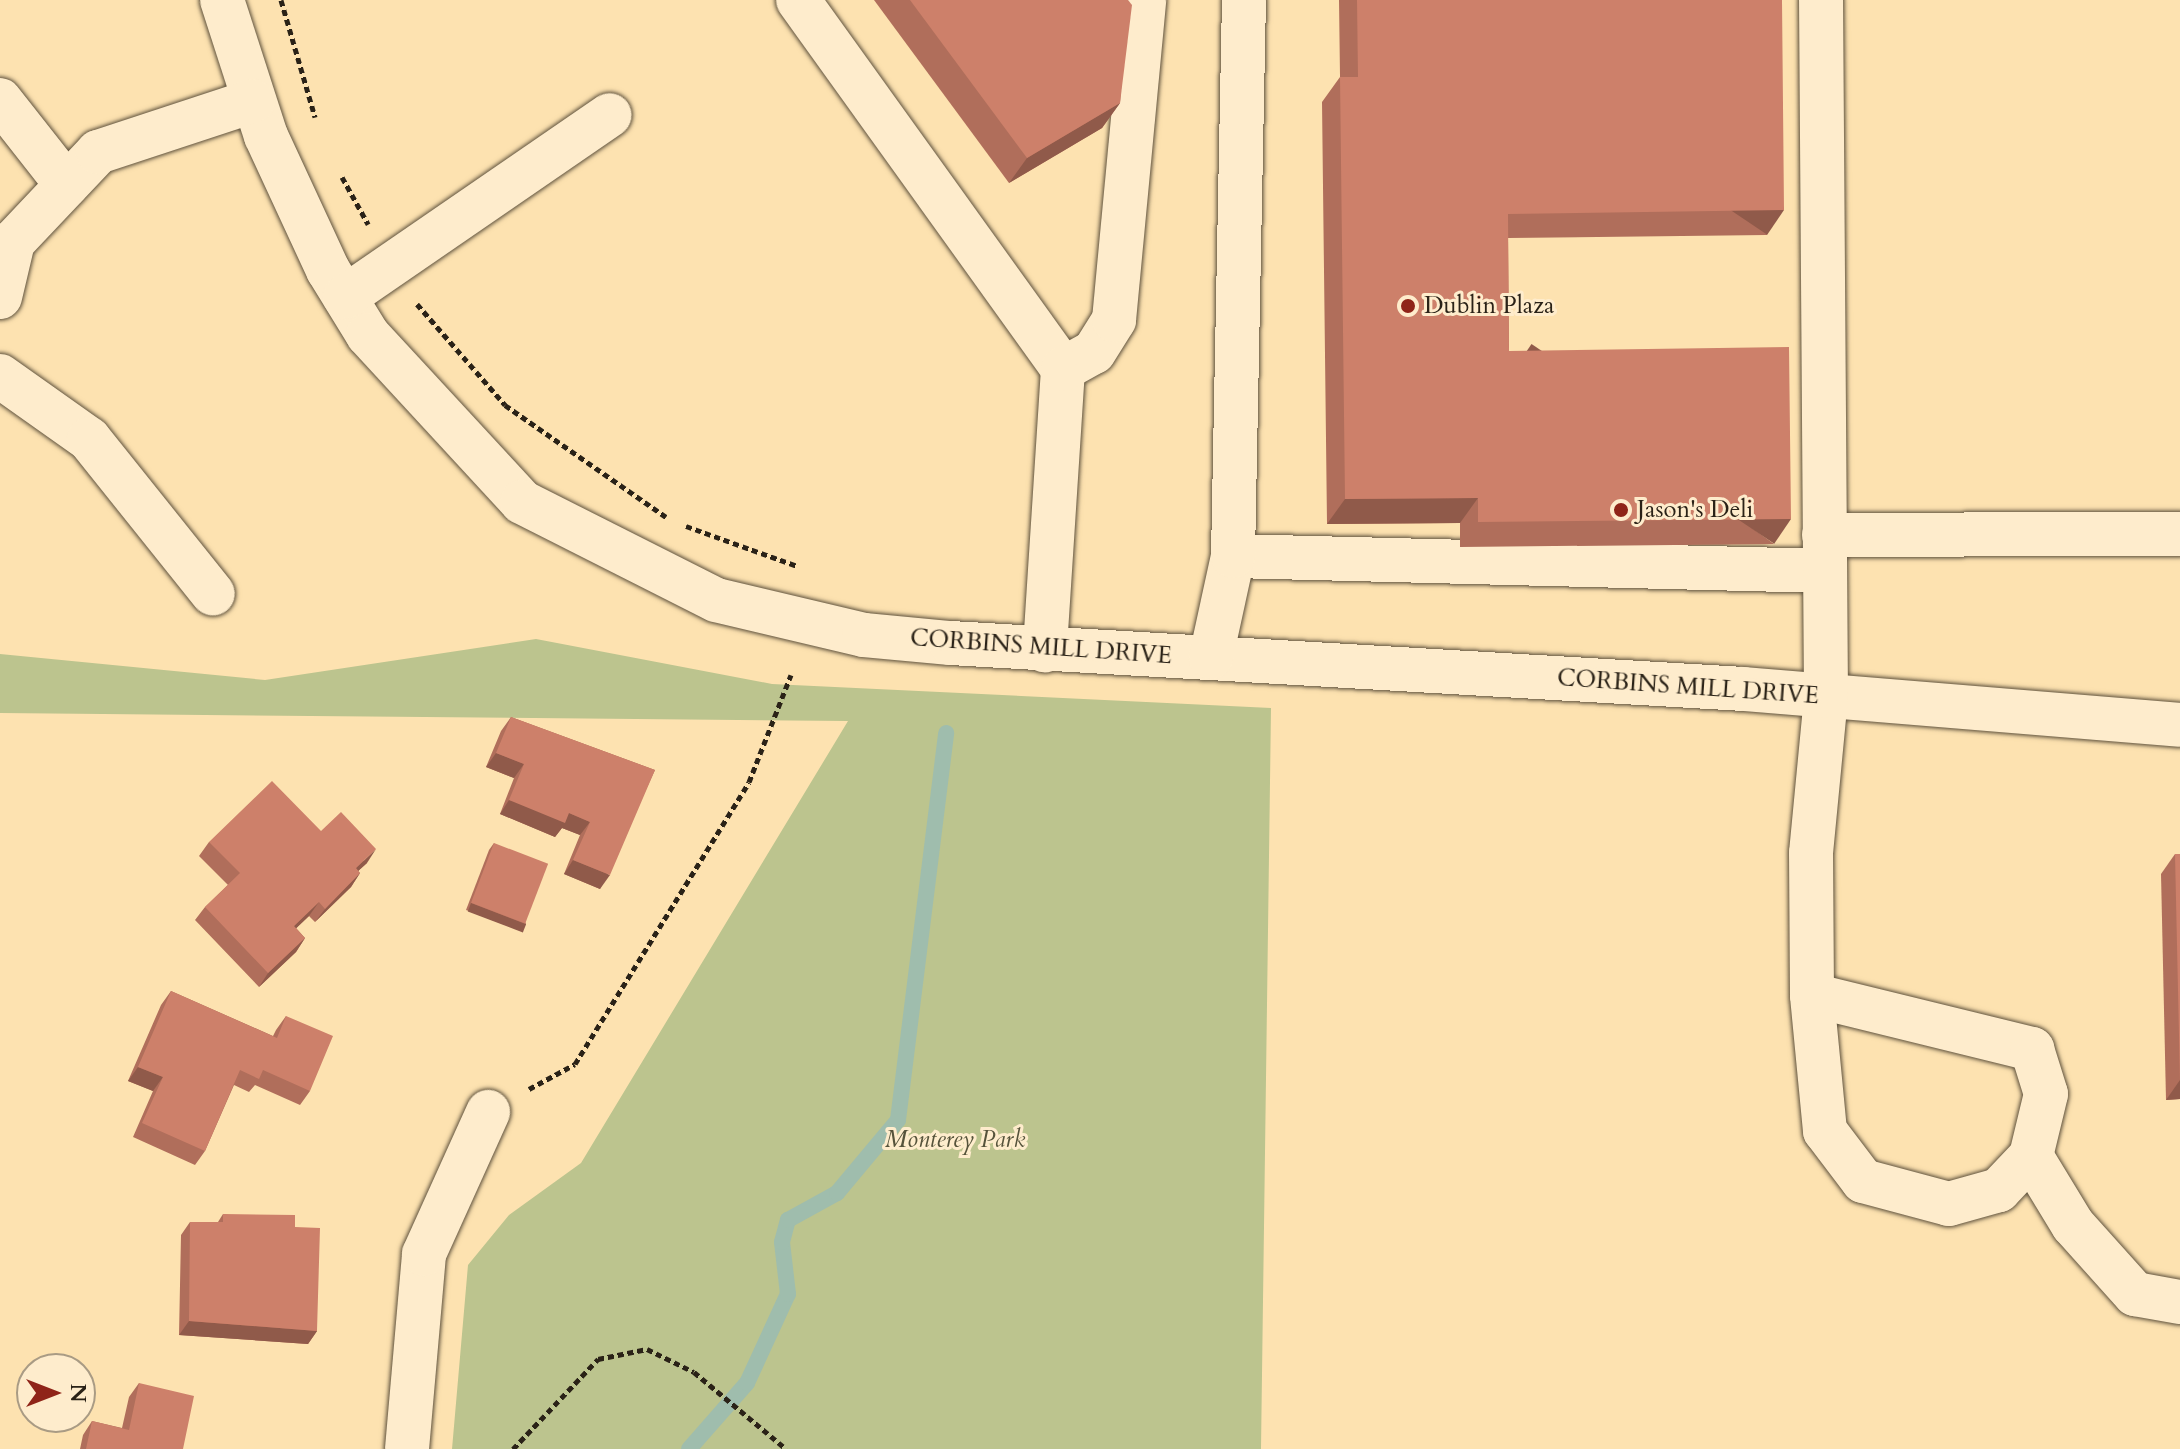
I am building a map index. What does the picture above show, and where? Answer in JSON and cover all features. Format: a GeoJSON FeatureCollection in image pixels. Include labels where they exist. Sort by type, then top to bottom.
{"type":"FeatureCollection","features":[{"type":"Feature","properties":{"kind":"street","name":"CORBINS MILL DRIVE"},"geometry":{"type":"LineString","coordinates":[[222,0],[253,101],[345,297],[418,395],[511,491],[589,541],[716,600],[864,635],[1045,650],[1211,657],[1826,696],[2180,725]]}},
{"type":"Feature","properties":{"kind":"street"},"geometry":{"type":"LineString","coordinates":[[798,0],[1063,369],[1045,650]]}},
{"type":"Feature","properties":{"kind":"street"},"geometry":{"type":"LineString","coordinates":[[1063,369],[1094,352],[1114,320],[1144,0]]}},
{"type":"Feature","properties":{"kind":"street"},"geometry":{"type":"LineString","coordinates":[[1211,657],[1233,556],[1244,0]]}},
{"type":"Feature","properties":{"kind":"street"},"geometry":{"type":"LineString","coordinates":[[1812,995],[2032,1049],[2046,1094],[2031,1156],[1999,1190],[1949,1204],[1863,1181],[1825,1131],[1812,995],[1811,853],[1826,696],[1821,0]]}},
{"type":"Feature","properties":{"kind":"street"},"geometry":{"type":"LineString","coordinates":[[0,297],[13,242],[98,152],[253,101]]}},
{"type":"Feature","properties":{"kind":"street"},"geometry":{"type":"LineString","coordinates":[[345,297],[610,115]]}},
{"type":"Feature","properties":{"kind":"street"},"geometry":{"type":"LineString","coordinates":[[8,125],[67,185]]}},
{"type":"Feature","properties":{"kind":"street"},"geometry":{"type":"LineString","coordinates":[[0,376],[89,439],[213,594]]}},
{"type":"Feature","properties":{"kind":"street"},"geometry":{"type":"LineString","coordinates":[[1233,556],[1824,553],[2180,534]]}},
{"type":"Feature","properties":{"kind":"street"},"geometry":{"type":"LineString","coordinates":[[407,1449],[424,1254],[488,1112]]}},
{"type":"Feature","properties":{"kind":"street"},"geometry":{"type":"LineString","coordinates":[[2031,1156],[2073,1225],[2135,1294],[2180,1302]]}},
{"type":"Feature","properties":{"kind":"path"},"geometry":{"type":"LineString","coordinates":[[281,0],[316,121]]}},
{"type":"Feature","properties":{"kind":"path"},"geometry":{"type":"LineString","coordinates":[[334,162],[390,266],[505,405],[673,522],[807,569]]}},
{"type":"Feature","properties":{"kind":"path"},"geometry":{"type":"LineString","coordinates":[[488,1112],[575,1064],[749,782],[791,675]]}},
{"type":"Feature","properties":{"kind":"path"},"geometry":{"type":"LineString","coordinates":[[513,1449],[598,1359],[647,1349],[724,1394],[753,1416],[786,1449]]}},
{"type":"Feature","properties":{"kind":"green space","name":"Monterey Park"},"geometry":{"type":"Polygon","coordinates":[[[536,639],[772,684],[1271,708],[1261,1449],[452,1449],[468,1265],[509,1215],[581,1163],[848,721],[0,713],[0,654],[265,680],[536,639]]]}},
{"type":"Feature","properties":{"kind":"building"},"geometry":{"type":"Polygon","coordinates":[[[910,0],[1128,0],[1132,5],[1120,103],[1027,158],[910,0]]]}},
{"type":"Feature","properties":{"kind":"building","name":"Dublin Plaza"},"geometry":{"type":"Polygon","coordinates":[[[1357,0],[1782,0],[1784,210],[1508,214],[1509,351],[1789,347],[1791,519],[1478,522],[1478,498],[1345,499],[1340,77],[1358,77],[1357,0]]]}},
{"type":"Feature","properties":{"kind":"building"},"geometry":{"type":"Polygon","coordinates":[[[511,717],[655,770],[610,875],[573,860],[590,822],[569,813],[565,823],[509,800],[524,764],[496,753],[511,717]]]}},
{"type":"Feature","properties":{"kind":"building"},"geometry":{"type":"Polygon","coordinates":[[[272,781],[321,831],[341,812],[376,849],[356,868],[360,873],[325,909],[319,902],[294,926],[305,938],[268,973],[205,907],[240,873],[209,842],[272,781]]]}},
{"type":"Feature","properties":{"kind":"building"},"geometry":{"type":"Polygon","coordinates":[[[494,843],[548,864],[525,924],[471,903],[494,843]]]}},
{"type":"Feature","properties":{"kind":"building"},"geometry":{"type":"Polygon","coordinates":[[[2175,854],[2180,854],[2180,1080],[2175,854]]]}},
{"type":"Feature","properties":{"kind":"building"},"geometry":{"type":"Polygon","coordinates":[[[171,991],[277,1038],[286,1016],[333,1036],[310,1091],[263,1070],[259,1079],[240,1070],[205,1151],[142,1123],[163,1077],[138,1067],[171,991]]]}},
{"type":"Feature","properties":{"kind":"building"},"geometry":{"type":"Polygon","coordinates":[[[223,1214],[295,1215],[295,1227],[320,1228],[317,1331],[189,1321],[190,1222],[223,1222],[223,1214]]]}},
{"type":"Feature","properties":{"kind":"building"},"geometry":{"type":"Polygon","coordinates":[[[139,1383],[194,1396],[183,1449],[86,1449],[89,1433],[96,1433],[96,1422],[129,1430],[139,1383]]]}},
{"type":"Feature","properties":{"kind":"waterway"},"geometry":{"type":"LineString","coordinates":[[689,1449],[747,1383],[788,1294],[782,1242],[788,1220],[837,1193],[898,1120],[946,733]]}},
{"type":"Feature","properties":{"kind":"place","name":"Dublin Plaza"},"geometry":{"type":"Point","coordinates":[1408,306]}},
{"type":"Feature","properties":{"kind":"place","name":"Jason's Deli"},"geometry":{"type":"Point","coordinates":[1621,510]}}]}
